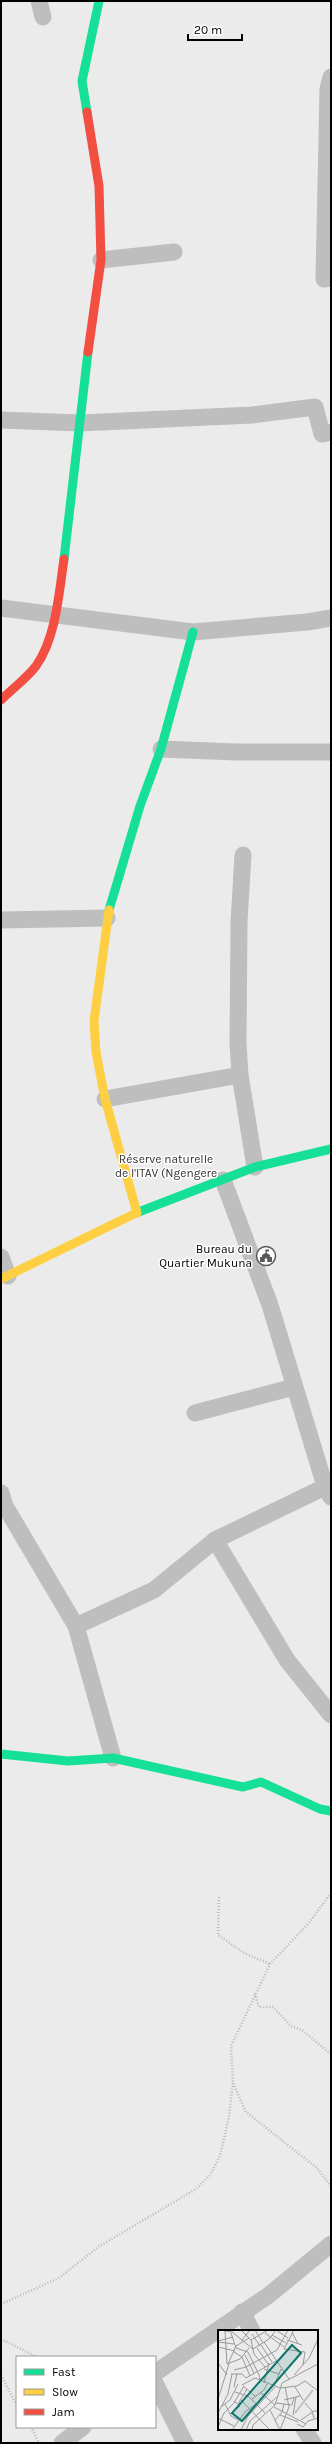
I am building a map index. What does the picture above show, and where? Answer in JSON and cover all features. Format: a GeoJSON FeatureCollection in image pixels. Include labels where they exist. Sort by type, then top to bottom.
{"type":"FeatureCollection","features":[{"type":"Feature","properties":{"kind":"street"},"geometry":{"type":"LineString","coordinates":[[1,700],[36,666],[44,650],[56,614],[65,554],[101,260],[99,186],[82,81],[98,1]]}},
{"type":"Feature","properties":{"kind":"street"},"geometry":{"type":"LineString","coordinates":[[331,77],[328,96],[324,279],[331,278]]}},
{"type":"Feature","properties":{"kind":"street"},"geometry":{"type":"LineString","coordinates":[[101,260],[174,252]]}},
{"type":"Feature","properties":{"kind":"street"},"geometry":{"type":"LineString","coordinates":[[1,420],[80,423],[252,415],[315,407],[322,434],[331,432]]}},
{"type":"Feature","properties":{"kind":"street"},"geometry":{"type":"LineString","coordinates":[[1,608],[193,632],[307,622],[331,618]]}},
{"type":"Feature","properties":{"kind":"street"},"geometry":{"type":"LineString","coordinates":[[137,1213],[105,1099],[96,1052],[94,1021],[107,918],[140,806],[161,749],[193,632]]}},
{"type":"Feature","properties":{"kind":"street"},"geometry":{"type":"LineString","coordinates":[[161,749],[236,752],[331,752]]}},
{"type":"Feature","properties":{"kind":"street"},"geometry":{"type":"LineString","coordinates":[[242,855],[239,929],[240,1075],[255,1167]]}},
{"type":"Feature","properties":{"kind":"street"},"geometry":{"type":"LineString","coordinates":[[1,920],[107,918]]}},
{"type":"Feature","properties":{"kind":"street"},"geometry":{"type":"LineString","coordinates":[[105,1099],[240,1075]]}},
{"type":"Feature","properties":{"kind":"street"},"geometry":{"type":"LineString","coordinates":[[1,1257],[5,1277],[137,1213],[255,1167],[331,1149]]}},
{"type":"Feature","properties":{"kind":"street"},"geometry":{"type":"LineString","coordinates":[[76,1626],[154,1590],[215,1540],[329,1489],[294,1387],[270,1305],[222,1180]]}},
{"type":"Feature","properties":{"kind":"street"},"geometry":{"type":"LineString","coordinates":[[195,1413],[294,1387]]}},
{"type":"Feature","properties":{"kind":"street"},"geometry":{"type":"LineString","coordinates":[[2,1503],[76,1626],[112,1758]]}},
{"type":"Feature","properties":{"kind":"street"},"geometry":{"type":"LineString","coordinates":[[215,1540],[287,1660],[331,1714]]}},
{"type":"Feature","properties":{"kind":"street"},"geometry":{"type":"LineString","coordinates":[[1,1754],[68,1761],[112,1758],[229,1785],[244,1787],[261,1782],[320,1809],[331,1811]]}},
{"type":"Feature","properties":{"kind":"street"},"geometry":{"type":"LineString","coordinates":[[156,2372],[242,2312],[269,2295],[331,2244]]}},
{"type":"Feature","properties":{"kind":"street"},"geometry":{"type":"LineString","coordinates":[[242,2312],[251,2330]]}},
{"type":"Feature","properties":{"kind":"street"},"geometry":{"type":"LineString","coordinates":[[156,2385],[185,2443]]}},
{"type":"Feature","properties":{"kind":"street"},"geometry":{"type":"LineString","coordinates":[[62,2443],[82,2428]]}},
{"type":"Feature","properties":{"kind":"street"},"geometry":{"type":"LineString","coordinates":[[305,2430],[313,2443]]}},
{"type":"Feature","properties":{"kind":"path"},"geometry":{"type":"LineString","coordinates":[[1,2304],[59,2278],[98,2247],[196,2189],[210,2175],[220,2156],[229,2117],[233,2080],[231,2046],[270,1964],[308,1924],[331,1893]]}},
{"type":"Feature","properties":{"kind":"path"},"geometry":{"type":"LineString","coordinates":[[219,1896],[218,1935],[244,1953],[270,1964]]}},
{"type":"Feature","properties":{"kind":"path"},"geometry":{"type":"LineString","coordinates":[[255,1994],[259,2007],[273,2007],[291,2026],[302,2030],[331,2054]]}},
{"type":"Feature","properties":{"kind":"path"},"geometry":{"type":"LineString","coordinates":[[233,2080],[246,2112],[317,2168],[331,2186]]}},
{"type":"Feature","properties":{"kind":"path"},"geometry":{"type":"LineString","coordinates":[[1,2339],[35,2356]]}},
{"type":"Feature","properties":{"kind":"path"},"geometry":{"type":"LineString","coordinates":[[1,2375],[16,2404]]}},
{"type":"Feature","properties":{"kind":"path"},"geometry":{"type":"LineString","coordinates":[[32,2428],[39,2443]]}},
{"type":"Feature","properties":{"kind":"green space","name":"Réserve naturelle de l'ITAV (Ngengere"},"geometry":{"type":"Polygon","coordinates":[[[1,1],[331,1],[331,2443],[1,2443],[1,1]]]}},
{"type":"Feature","properties":{"kind":"traffic: fast"},"geometry":{"type":"LineString","coordinates":[[87,112],[82,81],[99,1]]}},
{"type":"Feature","properties":{"kind":"traffic: fast"},"geometry":{"type":"LineString","coordinates":[[64,559],[88,352]]}},
{"type":"Feature","properties":{"kind":"traffic: fast"},"geometry":{"type":"LineString","coordinates":[[109,910],[140,806],[161,749],[193,632]]}},
{"type":"Feature","properties":{"kind":"traffic: fast"},"geometry":{"type":"LineString","coordinates":[[136,1213],[255,1167],[331,1149]]}},
{"type":"Feature","properties":{"kind":"traffic: fast"},"geometry":{"type":"LineString","coordinates":[[1,1754],[68,1761],[113,1758],[243,1787],[261,1782],[320,1809],[331,1811]]}},
{"type":"Feature","properties":{"kind":"traffic: slow"},"geometry":{"type":"LineString","coordinates":[[109,910],[94,1021],[96,1052],[105,1099],[137,1213]]}},
{"type":"Feature","properties":{"kind":"traffic: slow"},"geometry":{"type":"LineString","coordinates":[[1,1279],[136,1213]]}},
{"type":"Feature","properties":{"kind":"traffic: jam"},"geometry":{"type":"LineString","coordinates":[[87,112],[99,186],[101,260],[88,352]]}},
{"type":"Feature","properties":{"kind":"traffic: jam"},"geometry":{"type":"LineString","coordinates":[[1,700],[24,679],[36,666],[43,655],[56,615],[64,559]]}},
{"type":"Feature","properties":{"kind":"place","name":"Bureau du Quartier Mukuna"},"geometry":{"type":"Point","coordinates":[266,1256]}}]}
